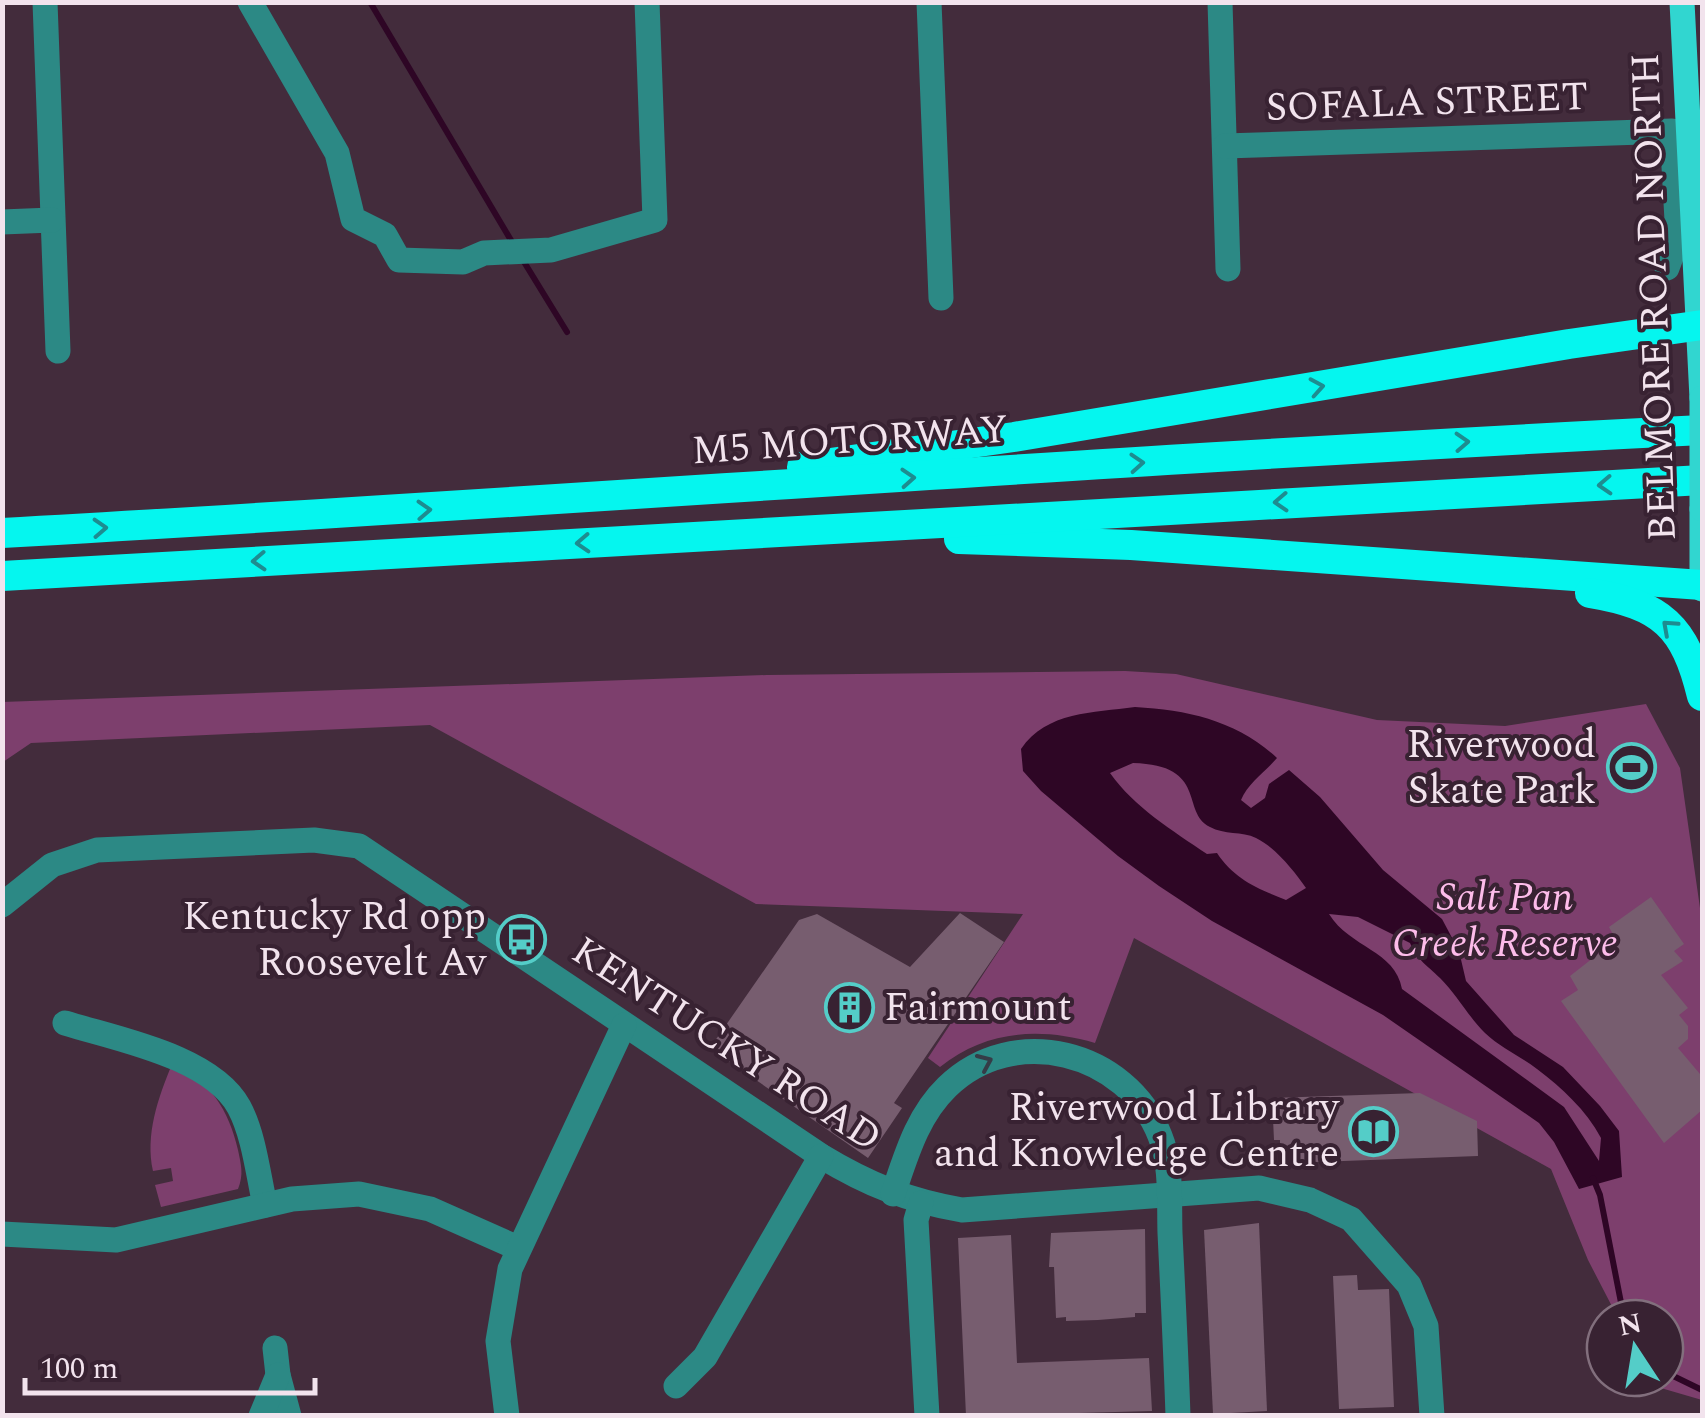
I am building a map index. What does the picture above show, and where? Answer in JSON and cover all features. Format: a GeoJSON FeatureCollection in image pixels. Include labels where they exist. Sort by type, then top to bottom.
{"type":"FeatureCollection","features":[{"type":"Feature","properties":{"kind":"highway"},"geometry":{"type":"LineString","coordinates":[[566,500],[1014,437],[1701,325]]}},
{"type":"Feature","properties":{"kind":"highway","name":"M5 MOTORWAY"},"geometry":{"type":"LineString","coordinates":[[2,533],[1702,430]]}},
{"type":"Feature","properties":{"kind":"highway"},"geometry":{"type":"LineString","coordinates":[[2,576],[1702,480]]}},
{"type":"Feature","properties":{"kind":"highway"},"geometry":{"type":"LineString","coordinates":[[680,537],[1131,545],[1702,586]]}},
{"type":"Feature","properties":{"kind":"highway"},"geometry":{"type":"LineString","coordinates":[[1450,570],[1629,602],[1674,628],[1689,650],[1702,696]]}},
{"type":"Feature","properties":{"kind":"main road","name":"BELMORE ROAD NORTH"},"geometry":{"type":"LineString","coordinates":[[1682,2],[1701,325],[1702,586]]}},
{"type":"Feature","properties":{"kind":"street"},"geometry":{"type":"LineString","coordinates":[[45,2],[58,350]]}},
{"type":"Feature","properties":{"kind":"street"},"geometry":{"type":"LineString","coordinates":[[250,2],[337,154],[352,219],[385,235],[399,260],[463,262],[484,253],[551,250],[655,220],[648,2]]}},
{"type":"Feature","properties":{"kind":"street"},"geometry":{"type":"LineString","coordinates":[[929,2],[941,298]]}},
{"type":"Feature","properties":{"kind":"street"},"geometry":{"type":"LineString","coordinates":[[1220,2],[1228,268]]}},
{"type":"Feature","properties":{"kind":"street","name":"SOFALA STREET"},"geometry":{"type":"LineString","coordinates":[[1226,146],[1672,131],[1678,238],[1667,268]]}},
{"type":"Feature","properties":{"kind":"street"},"geometry":{"type":"LineString","coordinates":[[2,222],[52,220]]}},
{"type":"Feature","properties":{"kind":"street","name":"KENTUCKY ROAD"},"geometry":{"type":"LineString","coordinates":[[2,904],[52,865],[83,853],[314,840],[345,842],[374,854],[821,1156],[893,1194],[921,1204],[980,1209],[1259,1188],[1310,1200],[1351,1220],[1409,1284],[1426,1326],[1432,1416]]}},
{"type":"Feature","properties":{"kind":"street"},"geometry":{"type":"LineString","coordinates":[[65,1023],[179,1059],[228,1092],[246,1125],[266,1205]]}},
{"type":"Feature","properties":{"kind":"street"},"geometry":{"type":"LineString","coordinates":[[508,1416],[498,1342],[504,1293],[518,1248],[624,1025]]}},
{"type":"Feature","properties":{"kind":"street"},"geometry":{"type":"LineString","coordinates":[[893,1194],[924,1116],[945,1089],[979,1063],[998,1056],[1038,1051],[1083,1059],[1101,1067],[1131,1090],[1160,1137],[1168,1195],[1178,1416]]}},
{"type":"Feature","properties":{"kind":"street"},"geometry":{"type":"LineString","coordinates":[[676,1386],[705,1356],[821,1156]]}},
{"type":"Feature","properties":{"kind":"street"},"geometry":{"type":"LineString","coordinates":[[2,1234],[116,1240],[332,1194],[383,1197],[430,1209],[518,1248]]}},
{"type":"Feature","properties":{"kind":"street"},"geometry":{"type":"LineString","coordinates":[[921,1204],[916,1220],[927,1416]]}},
{"type":"Feature","properties":{"kind":"street"},"geometry":{"type":"LineString","coordinates":[[275,1348],[289,1416]]}},
{"type":"Feature","properties":{"kind":"street"},"geometry":{"type":"LineString","coordinates":[[261,1416],[278,1375]]}},
{"type":"Feature","properties":{"kind":"green space","name":"Salt Pan Creek Reserve"},"geometry":{"type":"Polygon","coordinates":[[[1125,671],[1176,674],[1377,720],[1505,726],[1646,704],[1680,768],[1700,908],[1702,1400],[1685,1395],[1685,1298],[1608,1298],[1551,1169],[1134,938],[1095,1043],[1054,1035],[1014,1035],[976,1045],[940,1067],[928,1058],[1023,914],[756,904],[430,725],[31,743],[3,762],[2,702],[767,675],[1125,671]]]}},
{"type":"Feature","properties":{"kind":"green space"},"geometry":{"type":"Polygon","coordinates":[[[172,1064],[197,1078],[216,1098],[234,1136],[241,1174],[238,1189],[161,1207],[155,1185],[173,1181],[171,1168],[153,1171],[152,1130],[172,1064]]]}},
{"type":"Feature","properties":{"kind":"shaded area"},"geometry":{"type":"Polygon","coordinates":[[[1135,707],[1193,715],[1229,726],[1277,758],[1244,794],[1241,800],[1251,808],[1265,798],[1269,784],[1289,770],[1320,797],[1383,870],[1442,919],[1459,951],[1466,981],[1514,1035],[1563,1067],[1600,1106],[1619,1131],[1622,1177],[1579,1189],[1539,1123],[1383,1015],[1212,921],[1159,886],[1041,791],[1023,771],[1021,749],[1044,727],[1072,716],[1135,707]],[[1133,763],[1110,773],[1130,797],[1168,827],[1207,854],[1217,853],[1239,876],[1266,892],[1286,900],[1306,888],[1284,860],[1263,842],[1215,829],[1201,820],[1189,790],[1173,772],[1133,763]],[[1329,914],[1348,935],[1391,966],[1402,989],[1564,1107],[1599,1161],[1601,1138],[1581,1109],[1531,1064],[1485,1033],[1410,943],[1358,917],[1329,914]]]}},
{"type":"Feature","properties":{"kind":"building"},"geometry":{"type":"Polygon","coordinates":[[[1651,897],[1684,944],[1674,951],[1683,961],[1661,975],[1688,1008],[1679,1015],[1688,1026],[1688,1039],[1678,1048],[1700,1074],[1702,1087],[1702,1110],[1664,1143],[1561,1001],[1578,990],[1570,976],[1616,940],[1609,927],[1651,897]]]}},
{"type":"Feature","properties":{"kind":"building","name":"Fairmount"},"geometry":{"type":"Polygon","coordinates":[[[960,913],[1004,942],[894,1103],[902,1108],[868,1158],[710,1048],[799,920],[817,914],[910,967],[960,913]]]}},
{"type":"Feature","properties":{"kind":"building"},"geometry":{"type":"Polygon","coordinates":[[[1420,1093],[1477,1121],[1478,1156],[1290,1163],[1290,1152],[1280,1152],[1280,1140],[1274,1140],[1272,1098],[1420,1093]]]}},
{"type":"Feature","properties":{"kind":"building"},"geometry":{"type":"Polygon","coordinates":[[[1259,1223],[1267,1411],[1213,1414],[1204,1230],[1259,1223]]]}},
{"type":"Feature","properties":{"kind":"building"},"geometry":{"type":"Polygon","coordinates":[[[1145,1229],[1146,1313],[1098,1320],[1056,1318],[1054,1267],[1049,1267],[1051,1233],[1145,1229]]]}},
{"type":"Feature","properties":{"kind":"building"},"geometry":{"type":"Polygon","coordinates":[[[1011,1235],[1017,1363],[1149,1358],[1152,1411],[966,1416],[958,1238],[1011,1235]]]}},
{"type":"Feature","properties":{"kind":"building"},"geometry":{"type":"Polygon","coordinates":[[[1357,1275],[1358,1290],[1389,1289],[1394,1407],[1339,1409],[1333,1276],[1357,1275]]]}},
{"type":"Feature","properties":{"kind":"waterway"},"geometry":{"type":"LineString","coordinates":[[370,2],[515,247]]}},
{"type":"Feature","properties":{"kind":"waterway"},"geometry":{"type":"LineString","coordinates":[[521,257],[567,332]]}},
{"type":"Feature","properties":{"kind":"waterway"},"geometry":{"type":"LineString","coordinates":[[1593,1178],[1600,1195],[1620,1298]]}},
{"type":"Feature","properties":{"kind":"waterway"},"geometry":{"type":"LineString","coordinates":[[1685,1382],[1702,1390]]}},
{"type":"Feature","properties":{"kind":"place","name":"Riverwood Skate Park"},"geometry":{"type":"Point","coordinates":[1631,768]}},
{"type":"Feature","properties":{"kind":"place","name":"Kentucky Rd opp Roosevelt Av"},"geometry":{"type":"Point","coordinates":[521,940]}},
{"type":"Feature","properties":{"kind":"place","name":"Fairmount"},"geometry":{"type":"Point","coordinates":[849,1008]}},
{"type":"Feature","properties":{"kind":"place","name":"Riverwood Library and Knowledge Centre"},"geometry":{"type":"Point","coordinates":[1374,1131]}}]}
